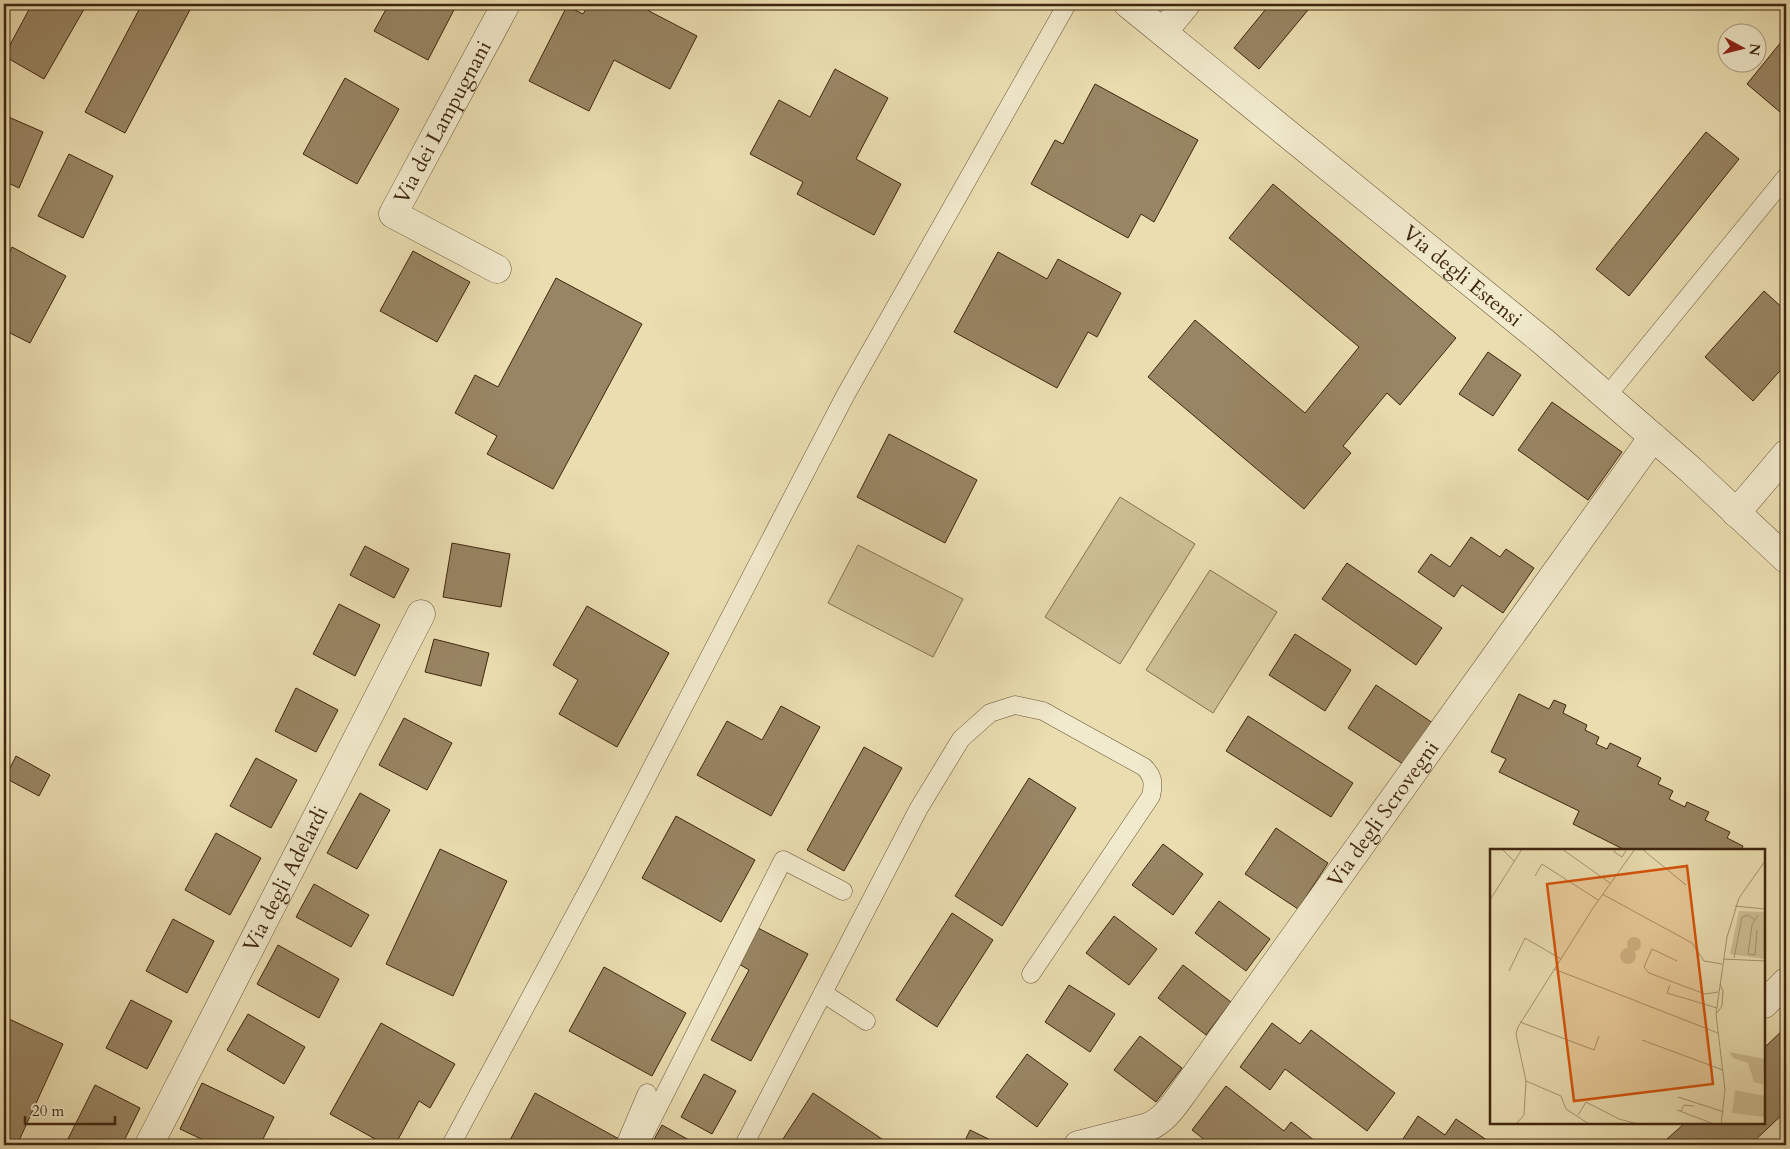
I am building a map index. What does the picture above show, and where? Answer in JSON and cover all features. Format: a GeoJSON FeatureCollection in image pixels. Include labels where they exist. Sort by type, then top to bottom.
{"type":"FeatureCollection","features":[{"type":"Feature","properties":{"kind":"street","name":"Via dei Lampugnani"},"geometry":{"type":"LineString","coordinates":[[497,269],[393,214],[506,4]]}},
{"type":"Feature","properties":{"kind":"street","name":"Via degli Estensi"},"geometry":{"type":"LineString","coordinates":[[1128,4],[1545,343],[1653,437],[1786,559]]}},
{"type":"Feature","properties":{"kind":"street"},"geometry":{"type":"LineString","coordinates":[[1163,32],[1186,4]]}},
{"type":"Feature","properties":{"kind":"street","name":"Via degli Scrovegni"},"geometry":{"type":"LineString","coordinates":[[1078,1145],[1148,1127],[1164,1117],[1653,437]]}},
{"type":"Feature","properties":{"kind":"street"},"geometry":{"type":"LineString","coordinates":[[1736,512],[1786,454]]}},
{"type":"Feature","properties":{"kind":"street","name":"Via degli Adelardi"},"geometry":{"type":"LineString","coordinates":[[149,1145],[421,614]]}},
{"type":"Feature","properties":{"kind":"street"},"geometry":{"type":"LineString","coordinates":[[1765,1003],[1786,982]]}},
{"type":"Feature","properties":{"kind":"lane"},"geometry":{"type":"LineString","coordinates":[[451,1145],[598,870],[845,396],[1067,4]]}},
{"type":"Feature","properties":{"kind":"lane"},"geometry":{"type":"LineString","coordinates":[[1607,396],[1786,177]]}},
{"type":"Feature","properties":{"kind":"lane"},"geometry":{"type":"LineString","coordinates":[[744,1145],[919,808],[961,739],[990,713],[1015,705],[1043,710],[1144,767],[1151,774],[1154,784],[1151,796],[1030,974]]}},
{"type":"Feature","properties":{"kind":"lane"},"geometry":{"type":"LineString","coordinates":[[639,1145],[783,860],[843,891]]}},
{"type":"Feature","properties":{"kind":"lane"},"geometry":{"type":"LineString","coordinates":[[823,993],[866,1021]]}},
{"type":"Feature","properties":{"kind":"lane"},"geometry":{"type":"LineString","coordinates":[[624,1145],[647,1093]]}},
{"type":"Feature","properties":{"kind":"shaded area"},"geometry":{"type":"Polygon","coordinates":[[[1120,497],[1195,544],[1120,664],[1045,617],[1120,497]]]}},
{"type":"Feature","properties":{"kind":"shaded area"},"geometry":{"type":"Polygon","coordinates":[[[858,545],[963,599],[933,657],[828,603],[858,545]]]}},
{"type":"Feature","properties":{"kind":"shaded area"},"geometry":{"type":"Polygon","coordinates":[[[1210,570],[1277,612],[1213,713],[1146,670],[1210,570]]]}},
{"type":"Feature","properties":{"kind":"building"},"geometry":{"type":"Polygon","coordinates":[[[32,4],[87,4],[44,79],[4,56],[32,4]]]}},
{"type":"Feature","properties":{"kind":"building"},"geometry":{"type":"Polygon","coordinates":[[[142,4],[193,4],[125,133],[85,112],[142,4]]]}},
{"type":"Feature","properties":{"kind":"building"},"geometry":{"type":"Polygon","coordinates":[[[389,4],[457,4],[428,60],[374,31],[389,4]]]}},
{"type":"Feature","properties":{"kind":"building"},"geometry":{"type":"Polygon","coordinates":[[[589,4],[652,4],[649,11],[697,36],[670,89],[614,60],[589,111],[529,81],[567,6],[583,14],[589,4]]]}},
{"type":"Feature","properties":{"kind":"building"},"geometry":{"type":"Polygon","coordinates":[[[1270,4],[1313,4],[1259,69],[1234,48],[1270,4]]]}},
{"type":"Feature","properties":{"kind":"building"},"geometry":{"type":"Polygon","coordinates":[[[1786,36],[1786,105],[1780,112],[1747,84],[1757,72],[1768,72],[1768,58],[1786,36]]]}},
{"type":"Feature","properties":{"kind":"building"},"geometry":{"type":"Polygon","coordinates":[[[835,69],[888,98],[856,159],[901,184],[874,235],[797,194],[803,182],[750,154],[779,100],[810,117],[835,69]]]}},
{"type":"Feature","properties":{"kind":"building"},"geometry":{"type":"Polygon","coordinates":[[[345,78],[399,109],[357,184],[303,154],[345,78]]]}},
{"type":"Feature","properties":{"kind":"building"},"geometry":{"type":"Polygon","coordinates":[[[1095,84],[1198,140],[1154,222],[1141,214],[1128,238],[1031,184],[1055,140],[1063,144],[1095,84]]]}},
{"type":"Feature","properties":{"kind":"building"},"geometry":{"type":"Polygon","coordinates":[[[4,115],[43,132],[19,188],[4,181],[4,115]]]}},
{"type":"Feature","properties":{"kind":"building"},"geometry":{"type":"Polygon","coordinates":[[[1706,132],[1739,159],[1629,296],[1596,269],[1706,132]]]}},
{"type":"Feature","properties":{"kind":"building"},"geometry":{"type":"Polygon","coordinates":[[[69,154],[113,176],[83,238],[38,216],[69,154]]]}},
{"type":"Feature","properties":{"kind":"building"},"geometry":{"type":"Polygon","coordinates":[[[1273,184],[1456,338],[1400,405],[1387,393],[1343,446],[1351,453],[1304,509],[1148,377],[1195,320],[1305,413],[1359,347],[1229,238],[1273,184]]]}},
{"type":"Feature","properties":{"kind":"building"},"geometry":{"type":"Polygon","coordinates":[[[12,247],[66,276],[30,343],[4,330],[4,264],[12,247]]]}},
{"type":"Feature","properties":{"kind":"building"},"geometry":{"type":"Polygon","coordinates":[[[413,251],[470,282],[437,342],[380,311],[413,251]]]}},
{"type":"Feature","properties":{"kind":"building"},"geometry":{"type":"Polygon","coordinates":[[[998,252],[1047,279],[1058,259],[1121,293],[1097,337],[1088,332],[1057,388],[954,332],[998,252]]]}},
{"type":"Feature","properties":{"kind":"building"},"geometry":{"type":"Polygon","coordinates":[[[556,278],[642,324],[553,489],[487,454],[497,436],[455,413],[475,375],[498,387],[556,278]]]}},
{"type":"Feature","properties":{"kind":"building"},"geometry":{"type":"Polygon","coordinates":[[[1764,291],[1786,311],[1786,364],[1753,401],[1705,357],[1764,291]]]}},
{"type":"Feature","properties":{"kind":"building"},"geometry":{"type":"Polygon","coordinates":[[[1488,352],[1521,375],[1493,416],[1459,394],[1488,352]]]}},
{"type":"Feature","properties":{"kind":"building"},"geometry":{"type":"Polygon","coordinates":[[[1552,402],[1622,452],[1588,500],[1518,450],[1552,402]]]}},
{"type":"Feature","properties":{"kind":"building"},"geometry":{"type":"Polygon","coordinates":[[[889,434],[977,480],[945,543],[857,497],[889,434]]]}},
{"type":"Feature","properties":{"kind":"building"},"geometry":{"type":"Polygon","coordinates":[[[1471,537],[1500,557],[1506,549],[1534,568],[1503,613],[1462,585],[1454,597],[1418,572],[1431,554],[1450,567],[1471,537]]]}},
{"type":"Feature","properties":{"kind":"building"},"geometry":{"type":"Polygon","coordinates":[[[452,543],[510,554],[501,607],[443,597],[452,543]]]}},
{"type":"Feature","properties":{"kind":"building"},"geometry":{"type":"Polygon","coordinates":[[[365,546],[409,569],[394,598],[350,575],[365,546]]]}},
{"type":"Feature","properties":{"kind":"building"},"geometry":{"type":"Polygon","coordinates":[[[1347,563],[1442,628],[1416,665],[1322,599],[1347,563]]]}},
{"type":"Feature","properties":{"kind":"building"},"geometry":{"type":"Polygon","coordinates":[[[339,604],[380,625],[355,676],[313,654],[339,604]]]}},
{"type":"Feature","properties":{"kind":"building"},"geometry":{"type":"Polygon","coordinates":[[[587,606],[669,653],[617,747],[559,714],[578,680],[553,665],[587,606]]]}},
{"type":"Feature","properties":{"kind":"building"},"geometry":{"type":"Polygon","coordinates":[[[1295,634],[1351,670],[1325,711],[1269,675],[1295,634]]]}},
{"type":"Feature","properties":{"kind":"building"},"geometry":{"type":"Polygon","coordinates":[[[434,639],[489,653],[481,686],[425,672],[434,639]]]}},
{"type":"Feature","properties":{"kind":"building"},"geometry":{"type":"Polygon","coordinates":[[[1376,685],[1433,723],[1406,766],[1348,728],[1376,685]]]}},
{"type":"Feature","properties":{"kind":"building"},"geometry":{"type":"Polygon","coordinates":[[[296,688],[338,710],[316,752],[275,731],[296,688]]]}},
{"type":"Feature","properties":{"kind":"building"},"geometry":{"type":"Polygon","coordinates":[[[1519,694],[1549,709],[1554,700],[1566,705],[1563,713],[1587,725],[1585,730],[1599,737],[1596,744],[1607,749],[1610,743],[1641,758],[1637,766],[1661,778],[1658,784],[1673,791],[1669,799],[1685,807],[1687,802],[1709,812],[1705,820],[1730,832],[1727,838],[1743,846],[1742,849],[1623,849],[1573,824],[1579,811],[1499,772],[1506,759],[1491,752],[1519,694]]]}},
{"type":"Feature","properties":{"kind":"building"},"geometry":{"type":"Polygon","coordinates":[[[781,706],[820,727],[771,816],[697,775],[727,721],[762,740],[781,706]]]}},
{"type":"Feature","properties":{"kind":"building"},"geometry":{"type":"Polygon","coordinates":[[[1248,716],[1353,783],[1331,817],[1226,751],[1248,716]]]}},
{"type":"Feature","properties":{"kind":"building"},"geometry":{"type":"Polygon","coordinates":[[[404,718],[452,743],[427,790],[379,765],[404,718]]]}},
{"type":"Feature","properties":{"kind":"building"},"geometry":{"type":"Polygon","coordinates":[[[864,747],[902,768],[844,871],[807,850],[864,747]]]}},
{"type":"Feature","properties":{"kind":"building"},"geometry":{"type":"Polygon","coordinates":[[[16,756],[50,775],[39,796],[5,778],[16,756]]]}},
{"type":"Feature","properties":{"kind":"building"},"geometry":{"type":"Polygon","coordinates":[[[256,758],[297,780],[271,828],[230,806],[256,758]]]}},
{"type":"Feature","properties":{"kind":"building"},"geometry":{"type":"Polygon","coordinates":[[[1029,778],[1076,808],[1002,926],[955,896],[1029,778]]]}},
{"type":"Feature","properties":{"kind":"building"},"geometry":{"type":"Polygon","coordinates":[[[360,793],[390,810],[357,869],[327,853],[360,793]]]}},
{"type":"Feature","properties":{"kind":"building"},"geometry":{"type":"Polygon","coordinates":[[[676,816],[755,860],[721,922],[642,878],[676,816]]]}},
{"type":"Feature","properties":{"kind":"building"},"geometry":{"type":"Polygon","coordinates":[[[1276,828],[1328,863],[1298,909],[1245,874],[1276,828]]]}},
{"type":"Feature","properties":{"kind":"building"},"geometry":{"type":"Polygon","coordinates":[[[216,833],[261,858],[230,915],[185,890],[216,833]]]}},
{"type":"Feature","properties":{"kind":"building"},"geometry":{"type":"Polygon","coordinates":[[[1163,844],[1203,874],[1173,915],[1132,885],[1163,844]]]}},
{"type":"Feature","properties":{"kind":"building"},"geometry":{"type":"Polygon","coordinates":[[[440,849],[507,881],[453,996],[386,964],[440,849]]]}},
{"type":"Feature","properties":{"kind":"building"},"geometry":{"type":"Polygon","coordinates":[[[314,884],[369,915],[351,947],[296,917],[314,884]]]}},
{"type":"Feature","properties":{"kind":"building"},"geometry":{"type":"Polygon","coordinates":[[[1219,901],[1270,939],[1246,971],[1195,933],[1219,901]]]}},
{"type":"Feature","properties":{"kind":"building"},"geometry":{"type":"Polygon","coordinates":[[[952,913],[993,940],[937,1027],[896,1000],[952,913]]]}},
{"type":"Feature","properties":{"kind":"building"},"geometry":{"type":"Polygon","coordinates":[[[1114,916],[1157,949],[1129,985],[1086,953],[1114,916]]]}},
{"type":"Feature","properties":{"kind":"building"},"geometry":{"type":"Polygon","coordinates":[[[173,919],[214,941],[187,993],[146,971],[173,919]]]}},
{"type":"Feature","properties":{"kind":"building"},"geometry":{"type":"Polygon","coordinates":[[[758,928],[808,954],[751,1061],[711,1040],[749,970],[739,964],[758,928]]]}},
{"type":"Feature","properties":{"kind":"building"},"geometry":{"type":"Polygon","coordinates":[[[278,945],[339,979],[319,1018],[257,984],[278,945]]]}},
{"type":"Feature","properties":{"kind":"building"},"geometry":{"type":"Polygon","coordinates":[[[1183,965],[1231,1002],[1206,1035],[1158,998],[1183,965]]]}},
{"type":"Feature","properties":{"kind":"building"},"geometry":{"type":"Polygon","coordinates":[[[604,967],[686,1013],[652,1076],[569,1031],[604,967]]]}},
{"type":"Feature","properties":{"kind":"building"},"geometry":{"type":"Polygon","coordinates":[[[1069,985],[1115,1014],[1090,1052],[1045,1022],[1069,985]]]}},
{"type":"Feature","properties":{"kind":"building"},"geometry":{"type":"Polygon","coordinates":[[[131,1000],[172,1021],[147,1069],[106,1048],[131,1000]]]}},
{"type":"Feature","properties":{"kind":"building"},"geometry":{"type":"Polygon","coordinates":[[[248,1014],[305,1047],[284,1084],[227,1050],[248,1014]]]}},
{"type":"Feature","properties":{"kind":"building"},"geometry":{"type":"Polygon","coordinates":[[[9,1019],[63,1044],[17,1145],[4,1139],[4,1030],[9,1019]]]}},
{"type":"Feature","properties":{"kind":"building"},"geometry":{"type":"Polygon","coordinates":[[[381,1023],[455,1064],[430,1108],[419,1101],[395,1145],[386,1145],[330,1114],[381,1023]]]}},
{"type":"Feature","properties":{"kind":"building"},"geometry":{"type":"Polygon","coordinates":[[[1272,1023],[1300,1044],[1311,1030],[1395,1093],[1367,1131],[1285,1069],[1270,1090],[1240,1067],[1272,1023]]]}},
{"type":"Feature","properties":{"kind":"building"},"geometry":{"type":"Polygon","coordinates":[[[1786,1027],[1786,1111],[1750,1145],[1673,1145],[1667,1139],[1684,1124],[1765,1124],[1765,1047],[1786,1027]]]}},
{"type":"Feature","properties":{"kind":"building"},"geometry":{"type":"Polygon","coordinates":[[[1140,1036],[1182,1068],[1156,1102],[1114,1070],[1140,1036]]]}},
{"type":"Feature","properties":{"kind":"building"},"geometry":{"type":"Polygon","coordinates":[[[1027,1054],[1068,1084],[1037,1127],[996,1097],[1027,1054]]]}},
{"type":"Feature","properties":{"kind":"building"},"geometry":{"type":"Polygon","coordinates":[[[704,1074],[736,1091],[712,1134],[681,1117],[704,1074]]]}},
{"type":"Feature","properties":{"kind":"building"},"geometry":{"type":"Polygon","coordinates":[[[202,1083],[274,1117],[260,1145],[214,1145],[180,1129],[202,1083]]]}},
{"type":"Feature","properties":{"kind":"building"},"geometry":{"type":"Polygon","coordinates":[[[95,1085],[140,1108],[122,1145],[65,1145],[95,1085]]]}},
{"type":"Feature","properties":{"kind":"building"},"geometry":{"type":"Polygon","coordinates":[[[1226,1086],[1284,1131],[1291,1122],[1320,1145],[1211,1145],[1192,1130],[1226,1086]]]}},
{"type":"Feature","properties":{"kind":"building"},"geometry":{"type":"Polygon","coordinates":[[[535,1093],[619,1139],[616,1145],[514,1145],[509,1142],[535,1093]]]}},
{"type":"Feature","properties":{"kind":"building"},"geometry":{"type":"Polygon","coordinates":[[[813,1093],[891,1145],[830,1145],[825,1142],[823,1145],[779,1145],[813,1093]]]}},
{"type":"Feature","properties":{"kind":"building"},"geometry":{"type":"Polygon","coordinates":[[[1418,1116],[1445,1135],[1456,1119],[1491,1143],[1489,1145],[1399,1145],[1418,1116]]]}},
{"type":"Feature","properties":{"kind":"building"},"geometry":{"type":"Polygon","coordinates":[[[662,1125],[698,1145],[651,1145],[662,1125]]]}},
{"type":"Feature","properties":{"kind":"building"},"geometry":{"type":"Polygon","coordinates":[[[970,1130],[1001,1145],[963,1145],[970,1130]]]}}]}
